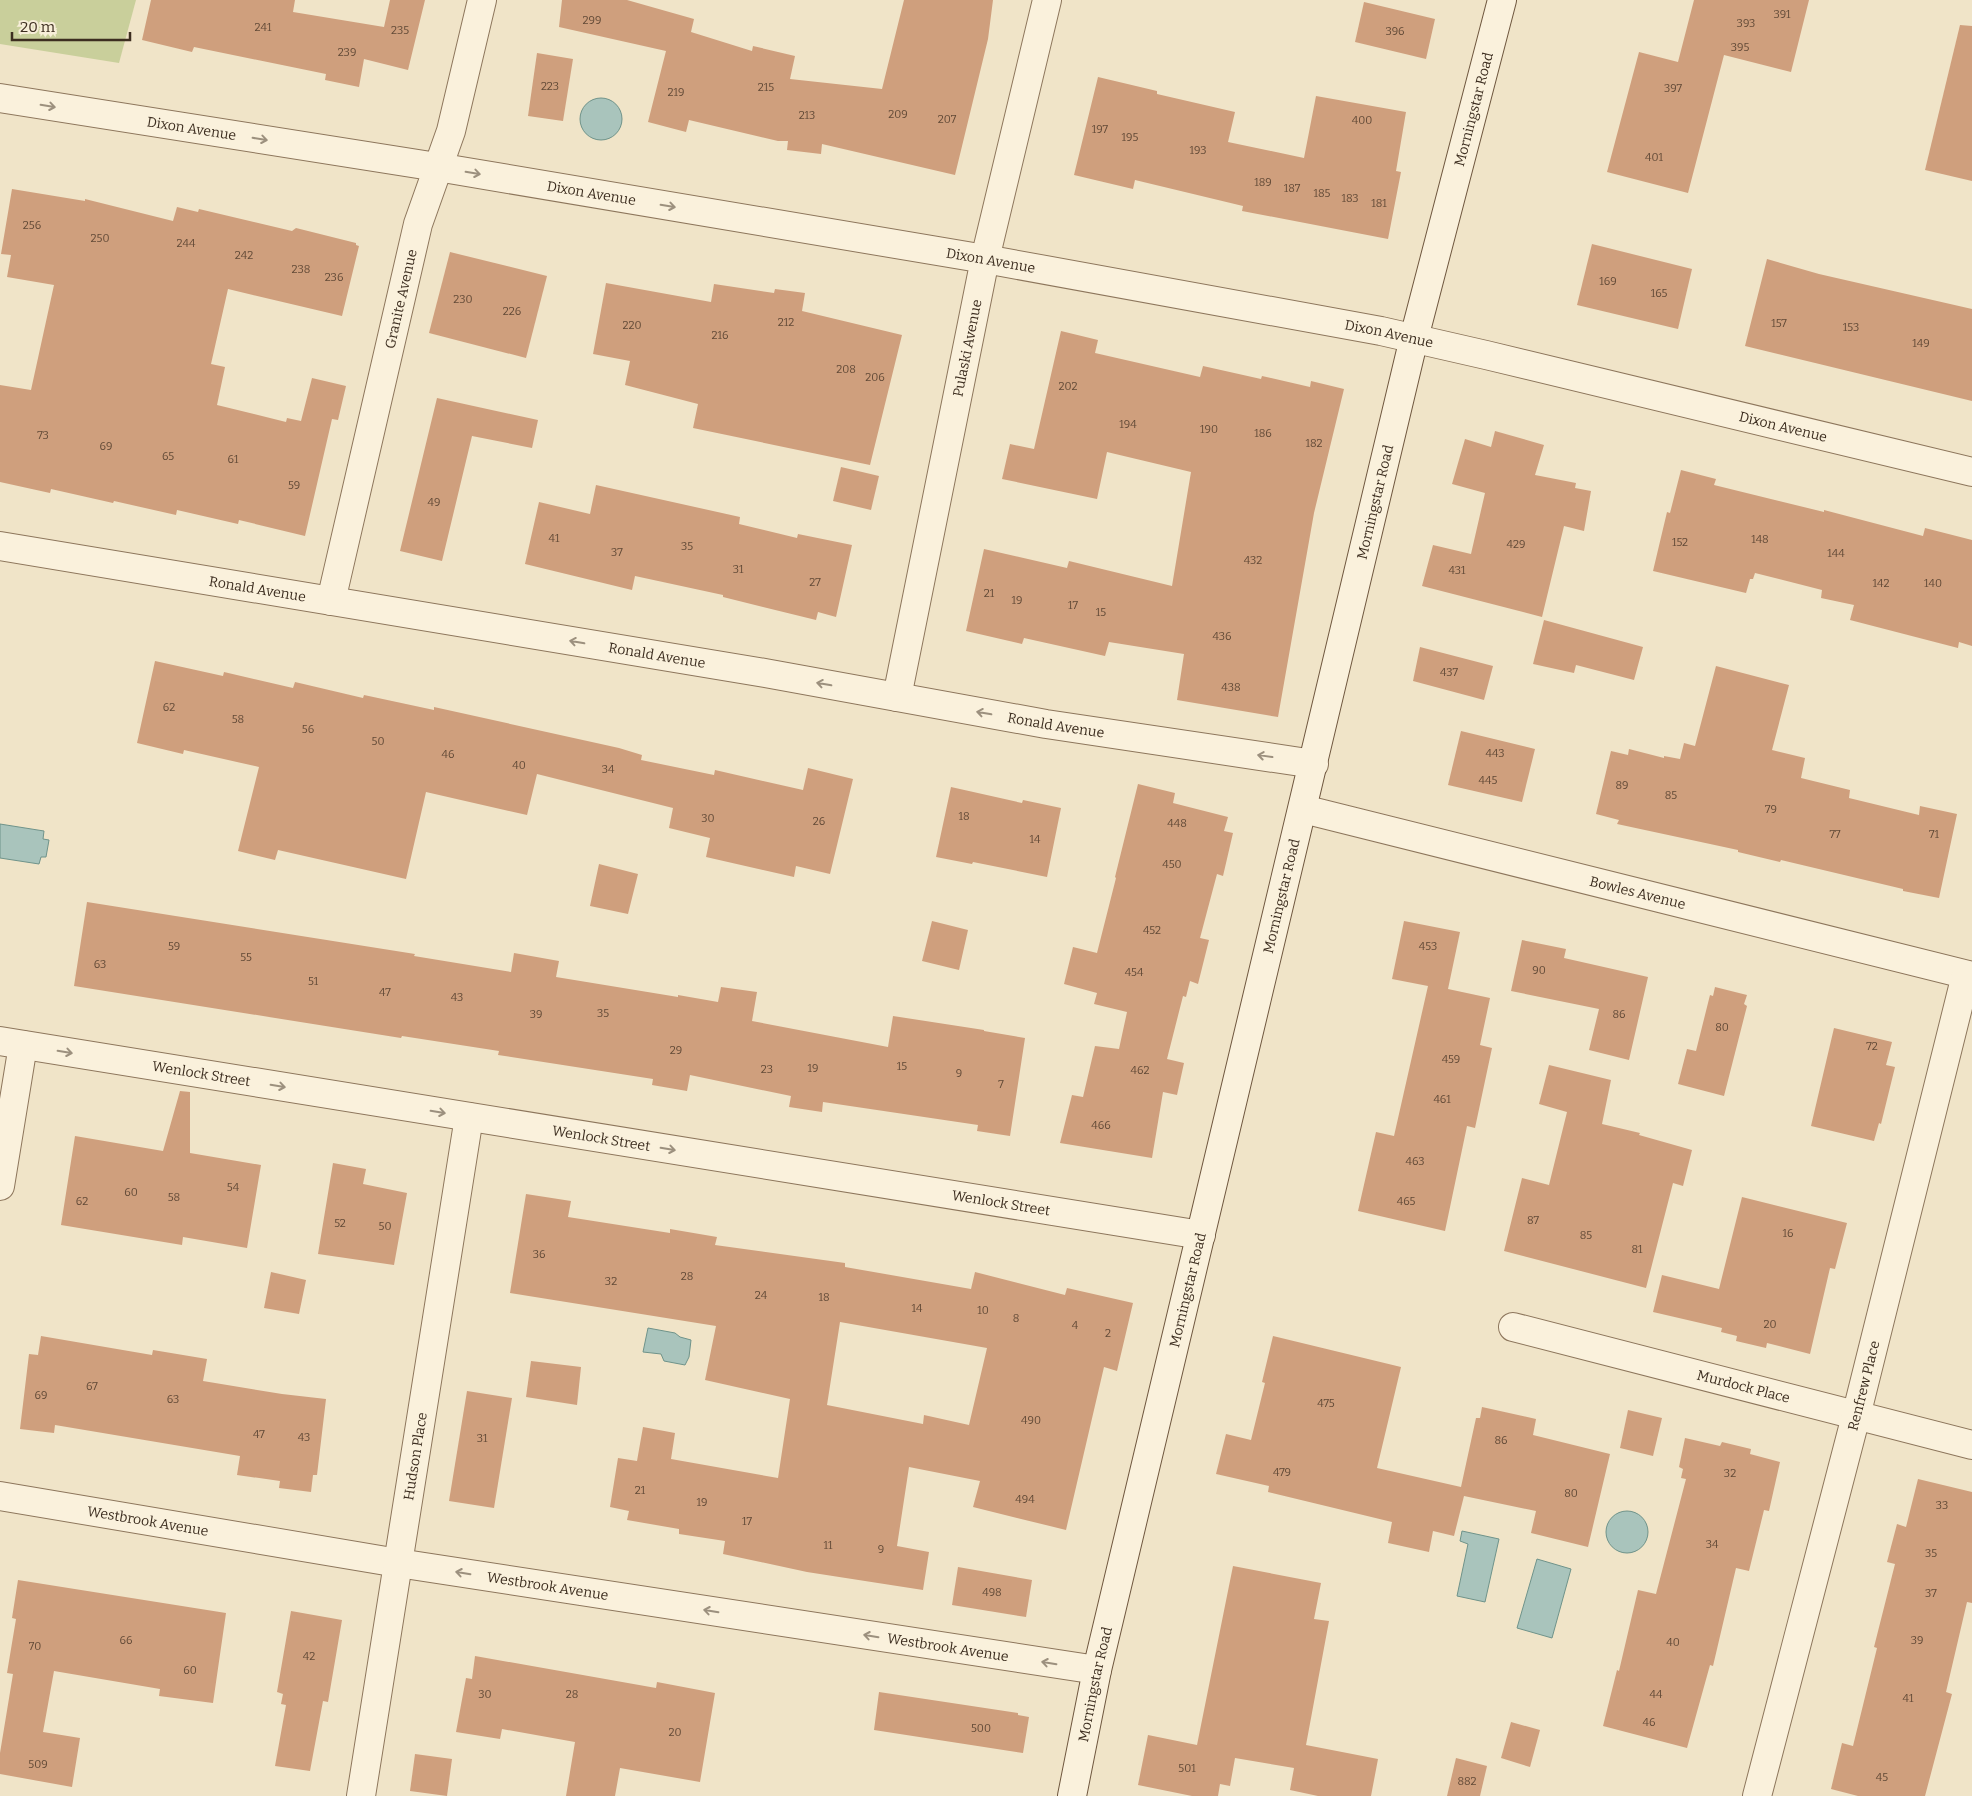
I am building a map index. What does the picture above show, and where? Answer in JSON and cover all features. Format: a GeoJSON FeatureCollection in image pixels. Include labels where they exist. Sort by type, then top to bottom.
{"type":"FeatureCollection","features":[{"type":"Feature","properties":{"kind":"street","name":"Granite Avenue"},"geometry":{"type":"LineString","coordinates":[[332,601],[418,224],[451,131],[482,0]]}},
{"type":"Feature","properties":{"kind":"street","name":"Pulaski Avenue"},"geometry":{"type":"LineString","coordinates":[[896,697],[985,259],[1047,0]]}},
{"type":"Feature","properties":{"kind":"street","name":"Morningstar Road"},"geometry":{"type":"LineString","coordinates":[[1072,1796],[1097,1670],[1414,338],[1502,0]]}},
{"type":"Feature","properties":{"kind":"street","name":"Dixon Avenue"},"geometry":{"type":"LineString","coordinates":[[0,98],[437,167],[985,259],[1414,338],[1972,472]]}},
{"type":"Feature","properties":{"kind":"street","name":"Ronald Avenue"},"geometry":{"type":"LineString","coordinates":[[0,546],[1046,724],[1314,764]]}},
{"type":"Feature","properties":{"kind":"street","name":"Bowles Avenue"},"geometry":{"type":"LineString","coordinates":[[1303,810],[1969,976]]}},
{"type":"Feature","properties":{"kind":"street","name":"Renfrew Place"},"geometry":{"type":"LineString","coordinates":[[1757,1796],[1969,976]]}},
{"type":"Feature","properties":{"kind":"street","name":"Wenlock Street"},"geometry":{"type":"LineString","coordinates":[[11,1043],[1202,1234]]}},
{"type":"Feature","properties":{"kind":"street"},"geometry":{"type":"LineString","coordinates":[[0,1186],[11,1043]]}},
{"type":"Feature","properties":{"kind":"street","name":"Hudson Place"},"geometry":{"type":"LineString","coordinates":[[361,1796],[469,1117]]}},
{"type":"Feature","properties":{"kind":"street","name":"Murdock Place"},"geometry":{"type":"LineString","coordinates":[[1513,1327],[1972,1445]]}},
{"type":"Feature","properties":{"kind":"street","name":"Westbrook Avenue"},"geometry":{"type":"LineString","coordinates":[[0,1496],[398,1563],[1097,1670]]}},
{"type":"Feature","properties":{"kind":"green space"},"geometry":{"type":"Polygon","coordinates":[[[0,0],[136,0],[119,63],[0,44],[0,0]]]}},
{"type":"Feature","properties":{"kind":"water"},"geometry":{"type":"Polygon","coordinates":[[[605,98],[613,101],[619,107],[622,119],[619,131],[613,137],[597,140],[589,137],[583,131],[580,115],[583,107],[589,101],[605,98]]]}},
{"type":"Feature","properties":{"kind":"water"},"geometry":{"type":"Polygon","coordinates":[[[0,824],[44,831],[43,839],[49,840],[46,857],[41,857],[39,864],[0,858],[0,824]]]}},
{"type":"Feature","properties":{"kind":"water"},"geometry":{"type":"Polygon","coordinates":[[[648,1328],[675,1333],[680,1337],[691,1340],[689,1357],[685,1365],[664,1361],[661,1354],[643,1352],[648,1328]]]}},
{"type":"Feature","properties":{"kind":"water"},"geometry":{"type":"Polygon","coordinates":[[[1631,1511],[1639,1514],[1645,1520],[1648,1532],[1645,1544],[1639,1550],[1623,1553],[1615,1550],[1609,1544],[1606,1528],[1609,1520],[1615,1514],[1631,1511]]]}},
{"type":"Feature","properties":{"kind":"water"},"geometry":{"type":"Polygon","coordinates":[[[1462,1531],[1499,1539],[1485,1602],[1457,1596],[1468,1544],[1460,1541],[1462,1531]]]}},
{"type":"Feature","properties":{"kind":"water"},"geometry":{"type":"Polygon","coordinates":[[[1537,1559],[1571,1569],[1552,1638],[1517,1628],[1537,1559]]]}},
{"type":"Feature","properties":{"kind":"building"},"geometry":{"type":"Polygon","coordinates":[[[151,0],[295,0],[293,12],[384,27],[390,0],[425,0],[408,70],[364,59],[359,87],[325,80],[326,74],[194,47],[192,52],[142,40],[151,0]]]}},
{"type":"Feature","properties":{"kind":"building"},"geometry":{"type":"Polygon","coordinates":[[[562,0],[627,0],[694,19],[691,32],[752,51],[753,46],[795,56],[790,79],[882,89],[904,0],[993,0],[988,39],[955,175],[822,144],[821,154],[787,150],[788,141],[778,141],[689,120],[686,132],[648,122],[666,51],[559,27],[562,0]]]}},
{"type":"Feature","properties":{"kind":"building"},"geometry":{"type":"Polygon","coordinates":[[[1694,0],[1809,0],[1791,72],[1724,55],[1688,193],[1607,172],[1639,52],[1678,62],[1694,0]]]}},
{"type":"Feature","properties":{"kind":"building"},"geometry":{"type":"Polygon","coordinates":[[[1364,2],[1435,19],[1426,59],[1355,42],[1364,2]]]}},
{"type":"Feature","properties":{"kind":"building"},"geometry":{"type":"Polygon","coordinates":[[[1960,25],[1972,26],[1972,181],[1925,170],[1960,25]]]}},
{"type":"Feature","properties":{"kind":"building"},"geometry":{"type":"Polygon","coordinates":[[[537,53],[573,59],[563,121],[528,116],[537,53]]]}},
{"type":"Feature","properties":{"kind":"building"},"geometry":{"type":"Polygon","coordinates":[[[1098,77],[1157,91],[1157,94],[1235,112],[1228,142],[1304,158],[1316,96],[1406,112],[1396,171],[1401,172],[1388,239],[1242,211],[1243,206],[1135,180],[1133,189],[1074,175],[1098,77]]]}},
{"type":"Feature","properties":{"kind":"building"},"geometry":{"type":"Polygon","coordinates":[[[12,189],[85,201],[85,199],[173,221],[177,207],[198,212],[199,209],[292,231],[296,228],[356,243],[359,246],[342,316],[228,289],[211,364],[225,367],[217,405],[286,422],[287,418],[301,421],[312,378],[346,386],[338,420],[332,419],[305,536],[239,520],[238,524],[177,510],[176,515],[51,489],[50,493],[0,482],[0,385],[31,390],[54,285],[7,277],[11,255],[1,254],[12,189]]]}},
{"type":"Feature","properties":{"kind":"building"},"geometry":{"type":"Polygon","coordinates":[[[1592,244],[1692,269],[1678,329],[1577,305],[1592,244]]]}},
{"type":"Feature","properties":{"kind":"building"},"geometry":{"type":"Polygon","coordinates":[[[450,252],[547,276],[526,358],[429,333],[450,252]]]}},
{"type":"Feature","properties":{"kind":"building"},"geometry":{"type":"Polygon","coordinates":[[[1767,259],[1819,274],[1972,309],[1972,401],[1745,346],[1767,259]]]}},
{"type":"Feature","properties":{"kind":"building"},"geometry":{"type":"Polygon","coordinates":[[[606,283],[711,302],[714,284],[774,293],[775,289],[805,293],[802,311],[902,335],[870,465],[693,428],[698,404],[625,385],[630,361],[593,354],[606,283]]]}},
{"type":"Feature","properties":{"kind":"building"},"geometry":{"type":"Polygon","coordinates":[[[1061,331],[1098,340],[1095,353],[1200,377],[1203,366],[1261,379],[1262,376],[1310,387],[1311,381],[1344,389],[1314,513],[1278,717],[1177,700],[1184,654],[1109,642],[1105,656],[1024,638],[1022,644],[966,631],[984,549],[1067,568],[1069,561],[1172,586],[1191,472],[1107,452],[1097,499],[1002,479],[1010,444],[1034,449],[1061,331]]]}},
{"type":"Feature","properties":{"kind":"building"},"geometry":{"type":"Polygon","coordinates":[[[437,398],[538,420],[532,448],[472,436],[442,561],[400,551],[437,398]]]}},
{"type":"Feature","properties":{"kind":"building"},"geometry":{"type":"Polygon","coordinates":[[[1495,431],[1544,445],[1535,475],[1576,483],[1575,488],[1591,491],[1584,531],[1564,526],[1542,617],[1422,586],[1433,545],[1471,554],[1485,493],[1452,484],[1465,439],[1491,447],[1495,431]]]}},
{"type":"Feature","properties":{"kind":"building"},"geometry":{"type":"Polygon","coordinates":[[[841,467],[879,476],[871,510],[833,501],[841,467]]]}},
{"type":"Feature","properties":{"kind":"building"},"geometry":{"type":"Polygon","coordinates":[[[1681,470],[1716,479],[1714,485],[1824,512],[1824,510],[1923,536],[1925,528],[1972,540],[1972,646],[1959,642],[1958,648],[1850,620],[1854,605],[1821,598],[1822,590],[1755,573],[1753,579],[1750,579],[1746,593],[1653,571],[1667,512],[1670,513],[1681,470]]]}},
{"type":"Feature","properties":{"kind":"building"},"geometry":{"type":"Polygon","coordinates":[[[596,485],[740,517],[739,524],[797,538],[798,534],[852,545],[836,617],[818,612],[816,620],[723,597],[723,595],[635,576],[632,590],[525,564],[539,502],[590,514],[596,485]]]}},
{"type":"Feature","properties":{"kind":"building"},"geometry":{"type":"Polygon","coordinates":[[[1544,620],[1643,647],[1634,680],[1576,665],[1574,673],[1533,664],[1544,620]]]}},
{"type":"Feature","properties":{"kind":"building"},"geometry":{"type":"Polygon","coordinates":[[[1420,647],[1493,666],[1484,700],[1413,681],[1420,647]]]}},
{"type":"Feature","properties":{"kind":"building"},"geometry":{"type":"Polygon","coordinates":[[[155,661],[223,676],[224,672],[293,688],[295,682],[363,698],[364,695],[434,710],[434,707],[619,748],[642,755],[641,760],[714,775],[715,770],[803,790],[808,768],[853,779],[830,874],[796,866],[794,877],[706,857],[710,838],[669,828],[673,808],[537,774],[527,815],[426,792],[406,879],[278,850],[275,860],[238,851],[259,767],[184,750],[183,754],[137,743],[155,661]]]}},
{"type":"Feature","properties":{"kind":"building"},"geometry":{"type":"Polygon","coordinates":[[[1716,666],[1789,685],[1772,750],[1805,758],[1801,778],[1850,790],[1849,798],[1919,815],[1920,806],[1957,814],[1939,898],[1903,891],[1903,889],[1781,860],[1780,862],[1738,852],[1738,850],[1617,824],[1619,820],[1596,814],[1611,751],[1628,755],[1629,749],[1664,758],[1664,756],[1680,759],[1684,743],[1695,746],[1716,666]]]}},
{"type":"Feature","properties":{"kind":"building"},"geometry":{"type":"Polygon","coordinates":[[[1461,731],[1535,749],[1522,802],[1448,785],[1461,731]]]}},
{"type":"Feature","properties":{"kind":"building"},"geometry":{"type":"Polygon","coordinates":[[[1138,784],[1175,793],[1173,803],[1228,817],[1224,831],[1233,833],[1223,876],[1217,874],[1200,938],[1209,940],[1198,984],[1190,981],[1186,997],[1183,996],[1167,1059],[1184,1063],[1177,1095],[1163,1092],[1152,1158],[1060,1143],[1072,1095],[1083,1097],[1095,1046],[1119,1049],[1127,1012],[1094,1004],[1097,993],[1064,984],[1073,947],[1097,953],[1138,784]]]}},
{"type":"Feature","properties":{"kind":"building"},"geometry":{"type":"Polygon","coordinates":[[[951,787],[1022,803],[1023,800],[1061,808],[1047,877],[973,862],[972,864],[936,857],[951,787]]]}},
{"type":"Feature","properties":{"kind":"building"},"geometry":{"type":"Polygon","coordinates":[[[599,864],[638,874],[628,914],[590,906],[599,864]]]}},
{"type":"Feature","properties":{"kind":"building"},"geometry":{"type":"Polygon","coordinates":[[[87,902],[415,954],[414,956],[511,972],[514,953],[559,961],[556,977],[678,997],[678,995],[718,1002],[721,987],[757,992],[752,1021],[888,1047],[893,1016],[1025,1038],[1010,1136],[977,1131],[978,1125],[823,1102],[822,1112],[789,1107],[791,1096],[690,1075],[687,1091],[652,1085],[653,1079],[498,1055],[499,1051],[402,1036],[401,1038],[74,986],[87,902]]]}},
{"type":"Feature","properties":{"kind":"building"},"geometry":{"type":"Polygon","coordinates":[[[932,921],[968,930],[959,970],[922,961],[932,921]]]}},
{"type":"Feature","properties":{"kind":"building"},"geometry":{"type":"Polygon","coordinates":[[[1404,921],[1460,932],[1448,989],[1490,998],[1480,1045],[1492,1048],[1475,1128],[1467,1126],[1445,1231],[1358,1211],[1376,1132],[1394,1136],[1428,986],[1392,979],[1404,921]]]}},
{"type":"Feature","properties":{"kind":"building"},"geometry":{"type":"Polygon","coordinates":[[[1522,940],[1566,949],[1564,958],[1648,977],[1629,1060],[1589,1050],[1599,1009],[1511,991],[1522,940]]]}},
{"type":"Feature","properties":{"kind":"building"},"geometry":{"type":"Polygon","coordinates":[[[1715,987],[1747,995],[1744,1004],[1747,1006],[1724,1096],[1678,1084],[1687,1049],[1696,1051],[1710,995],[1713,996],[1715,987]]]}},
{"type":"Feature","properties":{"kind":"building"},"geometry":{"type":"Polygon","coordinates":[[[1834,1028],[1892,1042],[1886,1065],[1895,1067],[1881,1124],[1879,1123],[1874,1141],[1811,1126],[1834,1028]]]}},
{"type":"Feature","properties":{"kind":"building"},"geometry":{"type":"Polygon","coordinates":[[[1549,1065],[1611,1080],[1602,1124],[1640,1133],[1639,1135],[1692,1150],[1683,1186],[1673,1183],[1646,1288],[1504,1251],[1522,1178],[1549,1185],[1567,1112],[1539,1104],[1549,1065]]]}},
{"type":"Feature","properties":{"kind":"building"},"geometry":{"type":"Polygon","coordinates":[[[180,1091],[190,1092],[190,1153],[261,1165],[247,1248],[183,1237],[182,1245],[61,1225],[75,1136],[163,1151],[180,1091]]]}},
{"type":"Feature","properties":{"kind":"building"},"geometry":{"type":"Polygon","coordinates":[[[333,1163],[366,1169],[363,1184],[407,1193],[394,1265],[318,1254],[333,1163]]]}},
{"type":"Feature","properties":{"kind":"building"},"geometry":{"type":"Polygon","coordinates":[[[526,1194],[571,1201],[568,1217],[670,1233],[670,1229],[717,1237],[715,1245],[845,1263],[845,1267],[971,1289],[975,1272],[1065,1295],[1067,1288],[1133,1303],[1117,1371],[1104,1367],[1066,1530],[973,1507],[980,1481],[909,1467],[897,1546],[929,1552],[923,1590],[807,1572],[723,1554],[725,1541],[679,1534],[679,1529],[627,1520],[629,1511],[610,1507],[618,1458],[637,1461],[643,1427],[675,1433],[671,1459],[778,1478],[790,1399],[705,1380],[716,1326],[510,1293],[526,1194]],[[840,1322],[827,1405],[923,1424],[924,1415],[969,1425],[987,1348],[840,1322]]]}},
{"type":"Feature","properties":{"kind":"building"},"geometry":{"type":"Polygon","coordinates":[[[1742,1197],[1847,1223],[1835,1269],[1830,1268],[1810,1354],[1767,1343],[1766,1348],[1736,1341],[1737,1336],[1721,1332],[1722,1328],[1653,1312],[1662,1275],[1719,1289],[1742,1197]]]}},
{"type":"Feature","properties":{"kind":"building"},"geometry":{"type":"Polygon","coordinates":[[[271,1272],[306,1280],[299,1314],[264,1308],[271,1272]]]}},
{"type":"Feature","properties":{"kind":"building"},"geometry":{"type":"Polygon","coordinates":[[[41,1336],[152,1355],[153,1350],[207,1359],[203,1381],[326,1399],[317,1475],[313,1475],[311,1492],[279,1488],[280,1481],[237,1475],[240,1456],[55,1425],[54,1433],[20,1429],[29,1354],[38,1355],[41,1336]]]}},
{"type":"Feature","properties":{"kind":"building"},"geometry":{"type":"Polygon","coordinates":[[[1273,1336],[1401,1367],[1377,1468],[1461,1487],[1476,1418],[1480,1418],[1482,1407],[1536,1419],[1533,1435],[1610,1454],[1588,1547],[1531,1533],[1536,1511],[1464,1496],[1454,1536],[1433,1531],[1429,1552],[1388,1543],[1392,1522],[1268,1492],[1269,1486],[1216,1474],[1226,1434],[1251,1440],[1265,1383],[1262,1382],[1273,1336]]]}},
{"type":"Feature","properties":{"kind":"building"},"geometry":{"type":"Polygon","coordinates":[[[531,1361],[581,1367],[577,1405],[526,1397],[531,1361]]]}},
{"type":"Feature","properties":{"kind":"building"},"geometry":{"type":"Polygon","coordinates":[[[467,1391],[512,1398],[494,1508],[449,1501],[467,1391]]]}},
{"type":"Feature","properties":{"kind":"building"},"geometry":{"type":"Polygon","coordinates":[[[1628,1410],[1662,1418],[1653,1456],[1620,1448],[1628,1410]]]}},
{"type":"Feature","properties":{"kind":"building"},"geometry":{"type":"Polygon","coordinates":[[[1685,1438],[1720,1446],[1722,1442],[1751,1449],[1750,1454],[1780,1462],[1769,1511],[1764,1510],[1749,1571],[1736,1568],[1713,1666],[1710,1665],[1687,1748],[1603,1726],[1617,1670],[1619,1671],[1638,1590],[1656,1594],[1686,1479],[1681,1478],[1683,1469],[1679,1467],[1685,1438]]]}},
{"type":"Feature","properties":{"kind":"building"},"geometry":{"type":"Polygon","coordinates":[[[1918,1479],[1972,1492],[1972,1603],[1967,1602],[1946,1692],[1952,1694],[1925,1796],[1858,1796],[1831,1789],[1842,1743],[1853,1746],[1877,1648],[1874,1647],[1895,1564],[1887,1562],[1897,1524],[1906,1527],[1918,1479]]]}},
{"type":"Feature","properties":{"kind":"building"},"geometry":{"type":"Polygon","coordinates":[[[1233,1566],[1321,1583],[1314,1619],[1329,1621],[1306,1745],[1378,1759],[1371,1796],[1318,1796],[1290,1790],[1294,1768],[1235,1758],[1230,1786],[1220,1784],[1218,1796],[1192,1796],[1138,1785],[1148,1735],[1197,1745],[1233,1566]]]}},
{"type":"Feature","properties":{"kind":"building"},"geometry":{"type":"Polygon","coordinates":[[[958,1567],[1032,1580],[1026,1617],[952,1605],[958,1567]]]}},
{"type":"Feature","properties":{"kind":"building"},"geometry":{"type":"Polygon","coordinates":[[[18,1580],[226,1613],[213,1703],[159,1696],[160,1689],[54,1671],[43,1732],[80,1738],[72,1787],[0,1774],[0,1753],[13,1674],[7,1673],[16,1619],[12,1618],[18,1580]]]}},
{"type":"Feature","properties":{"kind":"building"},"geometry":{"type":"Polygon","coordinates":[[[291,1611],[342,1620],[328,1702],[323,1701],[310,1771],[275,1766],[286,1705],[281,1704],[283,1694],[277,1692],[291,1611]]]}},
{"type":"Feature","properties":{"kind":"building"},"geometry":{"type":"Polygon","coordinates":[[[475,1656],[656,1688],[657,1682],[715,1693],[700,1782],[620,1768],[615,1796],[566,1796],[575,1742],[502,1729],[500,1739],[456,1732],[466,1678],[472,1679],[475,1656]]]}},
{"type":"Feature","properties":{"kind":"building"},"geometry":{"type":"Polygon","coordinates":[[[879,1692],[1018,1713],[1018,1715],[1029,1717],[1023,1753],[874,1730],[879,1692]]]}},
{"type":"Feature","properties":{"kind":"building"},"geometry":{"type":"Polygon","coordinates":[[[1511,1722],[1540,1730],[1530,1767],[1501,1758],[1511,1722]]]}},
{"type":"Feature","properties":{"kind":"building"},"geometry":{"type":"Polygon","coordinates":[[[415,1754],[452,1759],[447,1796],[410,1791],[415,1754]]]}},
{"type":"Feature","properties":{"kind":"building"},"geometry":{"type":"Polygon","coordinates":[[[1456,1758],[1487,1766],[1480,1796],[1447,1796],[1456,1758]]]}}]}
